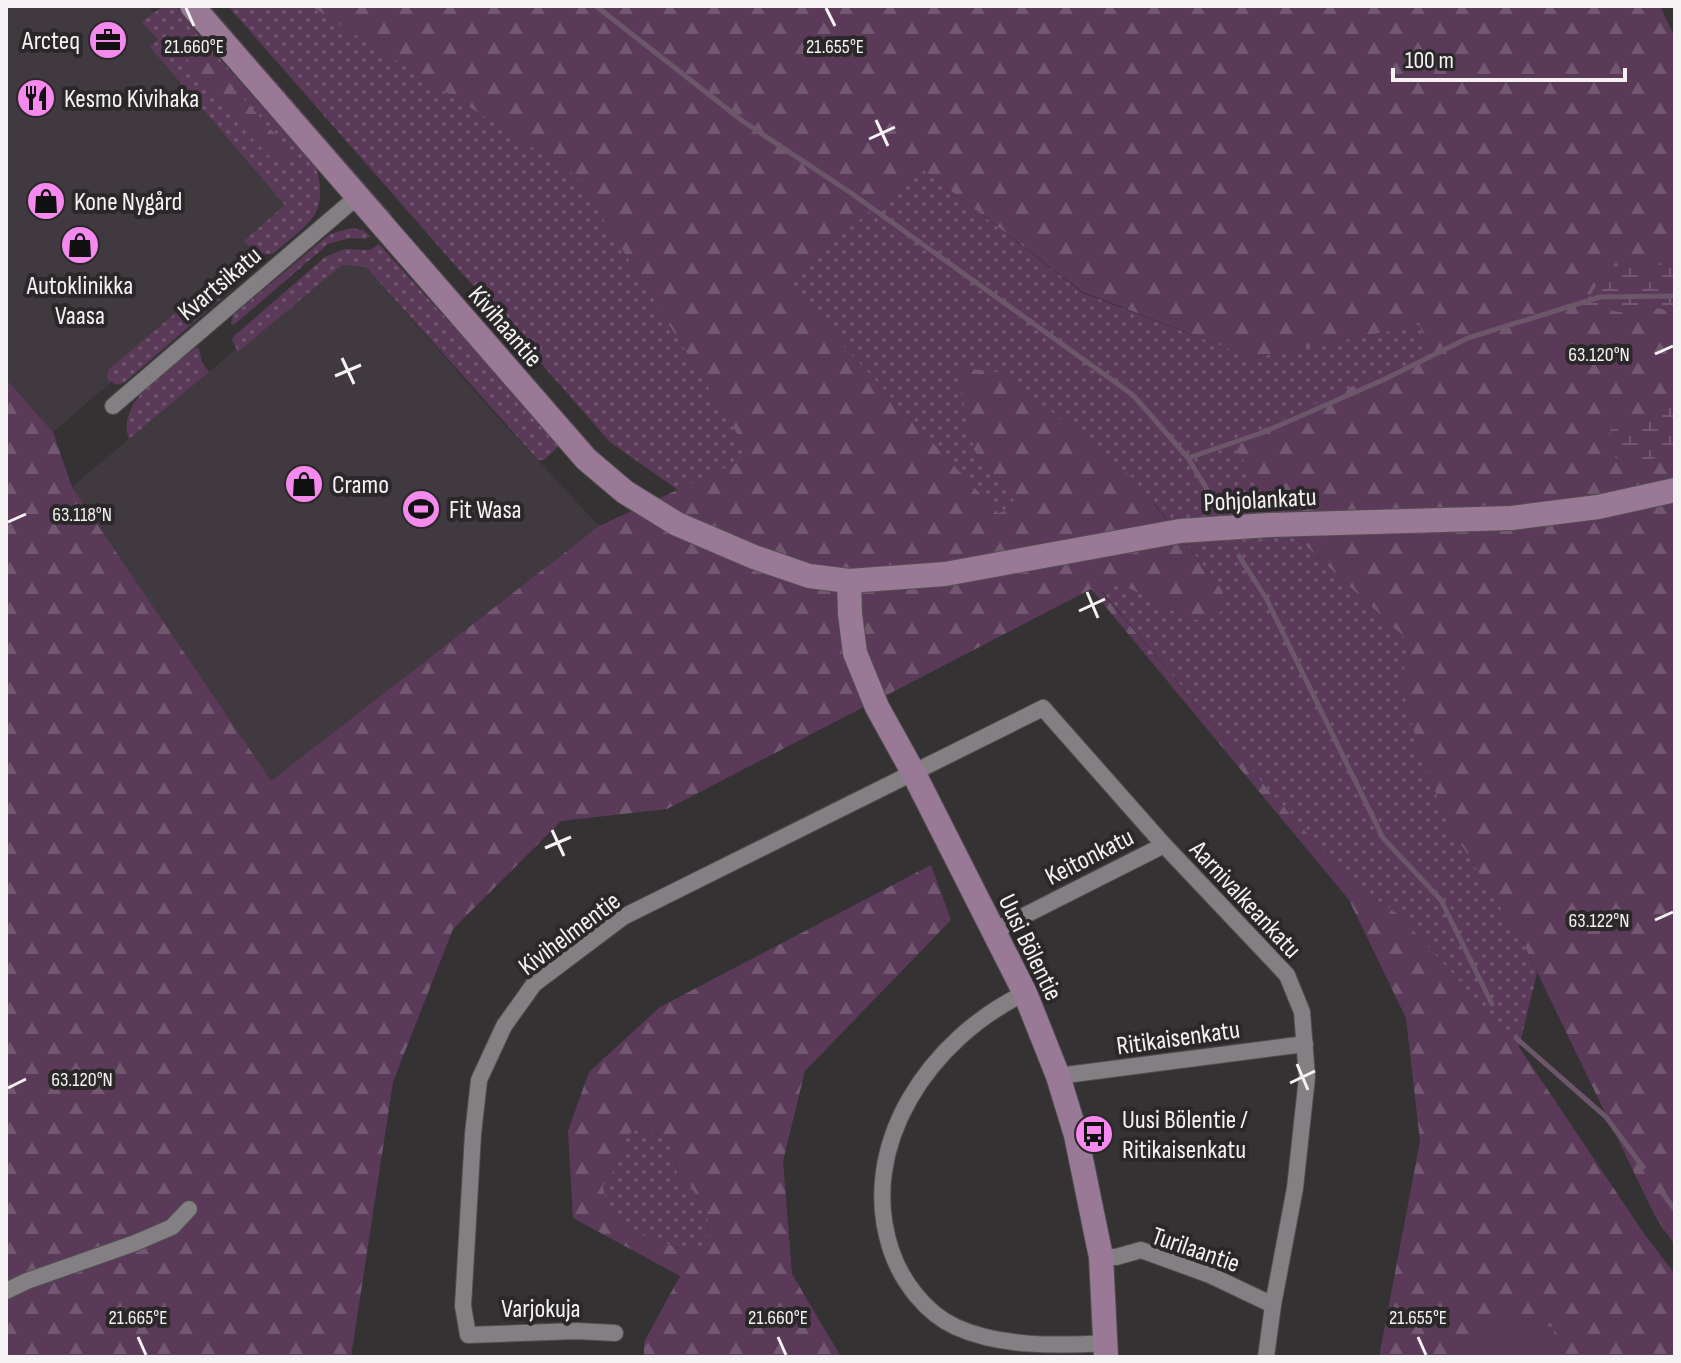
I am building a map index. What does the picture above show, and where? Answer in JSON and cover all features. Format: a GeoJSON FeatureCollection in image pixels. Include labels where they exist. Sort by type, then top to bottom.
{"type":"FeatureCollection","features":[{"type":"Feature","properties":{"kind":"main road","name":"Kivihaantie"},"geometry":{"type":"LineString","coordinates":[[192,6],[586,459],[625,492],[677,524],[754,557],[809,576],[849,581]]}},
{"type":"Feature","properties":{"kind":"main road","name":"Pohjolankatu"},"geometry":{"type":"LineString","coordinates":[[849,581],[945,574],[1180,531],[1269,525],[1512,518],[1598,507],[1675,490]]}},
{"type":"Feature","properties":{"kind":"main road","name":"Uusi Bölentie"},"geometry":{"type":"LineString","coordinates":[[849,581],[855,653],[877,707],[1025,993],[1058,1076],[1076,1135],[1101,1257],[1105,1350]]}},
{"type":"Feature","properties":{"kind":"street","name":"Kvartsikatu"},"geometry":{"type":"LineString","coordinates":[[113,406],[357,197]]}},
{"type":"Feature","properties":{"kind":"street","name":"Aarnivalkeankatu"},"geometry":{"type":"LineString","coordinates":[[913,772],[1043,708],[1164,845],[1287,975],[1302,1012],[1307,1077],[1295,1188],[1266,1357]]}},
{"type":"Feature","properties":{"kind":"street","name":"Kivihelmentie"},"geometry":{"type":"LineString","coordinates":[[468,1335],[463,1306],[479,1080],[504,1026],[534,984],[623,917],[913,772]]}},
{"type":"Feature","properties":{"kind":"street","name":"Keitonkatu"},"geometry":{"type":"LineString","coordinates":[[994,931],[1164,845]]}},
{"type":"Feature","properties":{"kind":"street"},"geometry":{"type":"LineString","coordinates":[[1025,993],[1007,1001],[973,1027],[936,1061],[906,1102],[887,1147],[880,1191],[884,1230],[896,1265],[917,1298],[954,1326],[1002,1341],[1105,1350]]}},
{"type":"Feature","properties":{"kind":"street","name":"Ritikaisenkatu"},"geometry":{"type":"LineString","coordinates":[[1058,1076],[1305,1044]]}},
{"type":"Feature","properties":{"kind":"street"},"geometry":{"type":"LineString","coordinates":[[6,1291],[159,1233],[172,1227],[189,1209]]}},
{"type":"Feature","properties":{"kind":"street","name":"Turilaantie"},"geometry":{"type":"LineString","coordinates":[[1101,1257],[1116,1257],[1141,1250],[1210,1275],[1273,1305]]}},
{"type":"Feature","properties":{"kind":"street","name":"Varjokuja"},"geometry":{"type":"LineString","coordinates":[[468,1335],[615,1333]]}},
{"type":"Feature","properties":{"kind":"shaded area"},"geometry":{"type":"Polygon","coordinates":[[[6,6],[149,6],[308,214],[53,432],[6,379],[6,6]]]}},
{"type":"Feature","properties":{"kind":"shaded area"},"geometry":{"type":"Polygon","coordinates":[[[336,265],[366,267],[490,409],[599,526],[270,782],[72,487],[336,265]]]}},
{"type":"Feature","properties":{"kind":"green space"},"geometry":{"type":"Polygon","coordinates":[[[163,6],[176,6],[316,167],[320,184],[318,208],[313,218],[274,253],[261,254],[244,241],[285,205],[150,47],[158,40],[142,22],[163,6]]]}},
{"type":"Feature","properties":{"kind":"green space"},"geometry":{"type":"Polygon","coordinates":[[[203,6],[210,6],[392,215],[392,220],[203,6]]]}},
{"type":"Feature","properties":{"kind":"green space"},"geometry":{"type":"Polygon","coordinates":[[[228,6],[311,6],[576,175],[752,456],[678,490],[610,442],[228,6]]]}},
{"type":"Feature","properties":{"kind":"green space"},"geometry":{"type":"Polygon","coordinates":[[[311,6],[1660,6],[1675,38],[1675,265],[1608,267],[1618,312],[1660,308],[1675,314],[1675,1245],[1656,1218],[1524,945],[1449,825],[1420,755],[1401,682],[1411,643],[1303,543],[1232,444],[1355,385],[1434,356],[1419,325],[1253,358],[1083,292],[921,168],[785,283],[998,513],[1019,507],[974,450],[956,367],[1004,373],[1134,479],[1222,590],[1226,608],[1209,619],[1191,620],[1119,583],[1101,591],[1346,878],[1400,916],[1519,1047],[1645,1235],[1675,1274],[1675,1357],[1379,1357],[1420,1141],[1406,1018],[1349,900],[1091,589],[667,809],[561,821],[453,929],[393,1082],[351,1357],[6,1357],[6,379],[53,432],[72,487],[271,781],[599,526],[751,456],[576,175],[311,6]]]}},
{"type":"Feature","properties":{"kind":"green space"},"geometry":{"type":"Polygon","coordinates":[[[633,6],[921,168],[1083,293],[1253,358],[1419,325],[1434,356],[1355,385],[1303,543],[1411,643],[1401,682],[1420,755],[1449,825],[1524,945],[1537,973],[1519,1047],[1400,916],[1346,878],[1101,590],[1119,583],[1191,620],[1222,590],[1154,503],[974,450],[1020,507],[998,513],[785,283],[633,6]]]}},
{"type":"Feature","properties":{"kind":"green space"},"geometry":{"type":"Polygon","coordinates":[[[175,30],[190,38],[287,148],[287,157],[281,164],[272,159],[219,104],[185,56],[175,30]]]}},
{"type":"Feature","properties":{"kind":"green space"},"geometry":{"type":"Polygon","coordinates":[[[351,228],[363,230],[370,236],[328,244],[234,325],[231,324],[233,315],[330,234],[351,228]]]}},
{"type":"Feature","properties":{"kind":"green space"},"geometry":{"type":"Polygon","coordinates":[[[410,237],[596,450],[627,481],[646,494],[754,549],[622,483],[408,239],[410,237]]]}},
{"type":"Feature","properties":{"kind":"green space"},"geometry":{"type":"Polygon","coordinates":[[[379,244],[560,445],[544,460],[538,460],[366,267],[343,265],[238,352],[232,340],[234,336],[325,257],[345,249],[370,250],[379,244]]]}},
{"type":"Feature","properties":{"kind":"green space"},"geometry":{"type":"Polygon","coordinates":[[[1675,265],[1675,314],[1660,308],[1618,312],[1584,305],[1608,267],[1675,265]]]}},
{"type":"Feature","properties":{"kind":"green space"},"geometry":{"type":"Polygon","coordinates":[[[223,273],[232,282],[231,290],[125,382],[115,384],[109,380],[108,370],[223,273]]]}},
{"type":"Feature","properties":{"kind":"green space"},"geometry":{"type":"Polygon","coordinates":[[[195,348],[199,348],[202,363],[209,372],[129,439],[127,425],[137,399],[195,348]]]}},
{"type":"Feature","properties":{"kind":"green space"},"geometry":{"type":"Polygon","coordinates":[[[1675,392],[1675,447],[1638,463],[1614,457],[1610,439],[1611,421],[1650,417],[1675,392]]]}},
{"type":"Feature","properties":{"kind":"green space"},"geometry":{"type":"Polygon","coordinates":[[[931,865],[951,920],[805,1071],[783,1161],[792,1274],[841,1357],[644,1357],[644,1342],[680,1276],[573,1218],[568,1131],[589,1072],[660,1007],[931,865]],[[634,1130],[624,1138],[616,1167],[603,1186],[608,1213],[620,1227],[687,1251],[707,1246],[708,1219],[690,1183],[679,1182],[670,1144],[647,1132],[634,1130]]]}},
{"type":"Feature","properties":{"kind":"green space"},"geometry":{"type":"Polygon","coordinates":[[[634,1130],[657,1135],[670,1144],[679,1182],[690,1183],[708,1219],[707,1246],[687,1251],[620,1227],[608,1213],[603,1186],[616,1167],[624,1138],[634,1130]]]}},
{"type":"Feature","properties":{"kind":"green space"},"geometry":{"type":"Polygon","coordinates":[[[1479,1320],[1555,1327],[1552,1357],[1477,1357],[1479,1320]]]}},
{"type":"Feature","properties":{"kind":"waterway"},"geometry":{"type":"LineString","coordinates":[[596,6],[744,122],[851,193],[1133,395],[1188,458],[1208,491]]}},
{"type":"Feature","properties":{"kind":"waterway"},"geometry":{"type":"LineString","coordinates":[[1188,458],[1264,432],[1383,380],[1468,338],[1600,297],[1675,296]]}},
{"type":"Feature","properties":{"kind":"waterway"},"geometry":{"type":"LineString","coordinates":[[1239,556],[1266,598],[1383,838],[1441,900],[1492,1004]]}},
{"type":"Feature","properties":{"kind":"waterway"},"geometry":{"type":"LineString","coordinates":[[1516,1038],[1606,1117],[1643,1167]]}},
{"type":"Feature","properties":{"kind":"waterway"},"geometry":{"type":"LineString","coordinates":[[1661,1191],[1675,1210]]}},
{"type":"Feature","properties":{"kind":"place","name":"Arcteq"},"geometry":{"type":"Point","coordinates":[108,40]}},
{"type":"Feature","properties":{"kind":"place","name":"Kesmo Kivihaka"},"geometry":{"type":"Point","coordinates":[36,98]}},
{"type":"Feature","properties":{"kind":"place","name":"Kone Nygård"},"geometry":{"type":"Point","coordinates":[46,201]}},
{"type":"Feature","properties":{"kind":"place","name":"Autoklinikka Vaasa"},"geometry":{"type":"Point","coordinates":[80,245]}},
{"type":"Feature","properties":{"kind":"place","name":"Cramo"},"geometry":{"type":"Point","coordinates":[304,484]}},
{"type":"Feature","properties":{"kind":"place","name":"Fit Wasa"},"geometry":{"type":"Point","coordinates":[421,509]}},
{"type":"Feature","properties":{"kind":"place","name":"Uusi Bölentie / Ritikaisenkatu"},"geometry":{"type":"Point","coordinates":[1094,1134]}}]}
